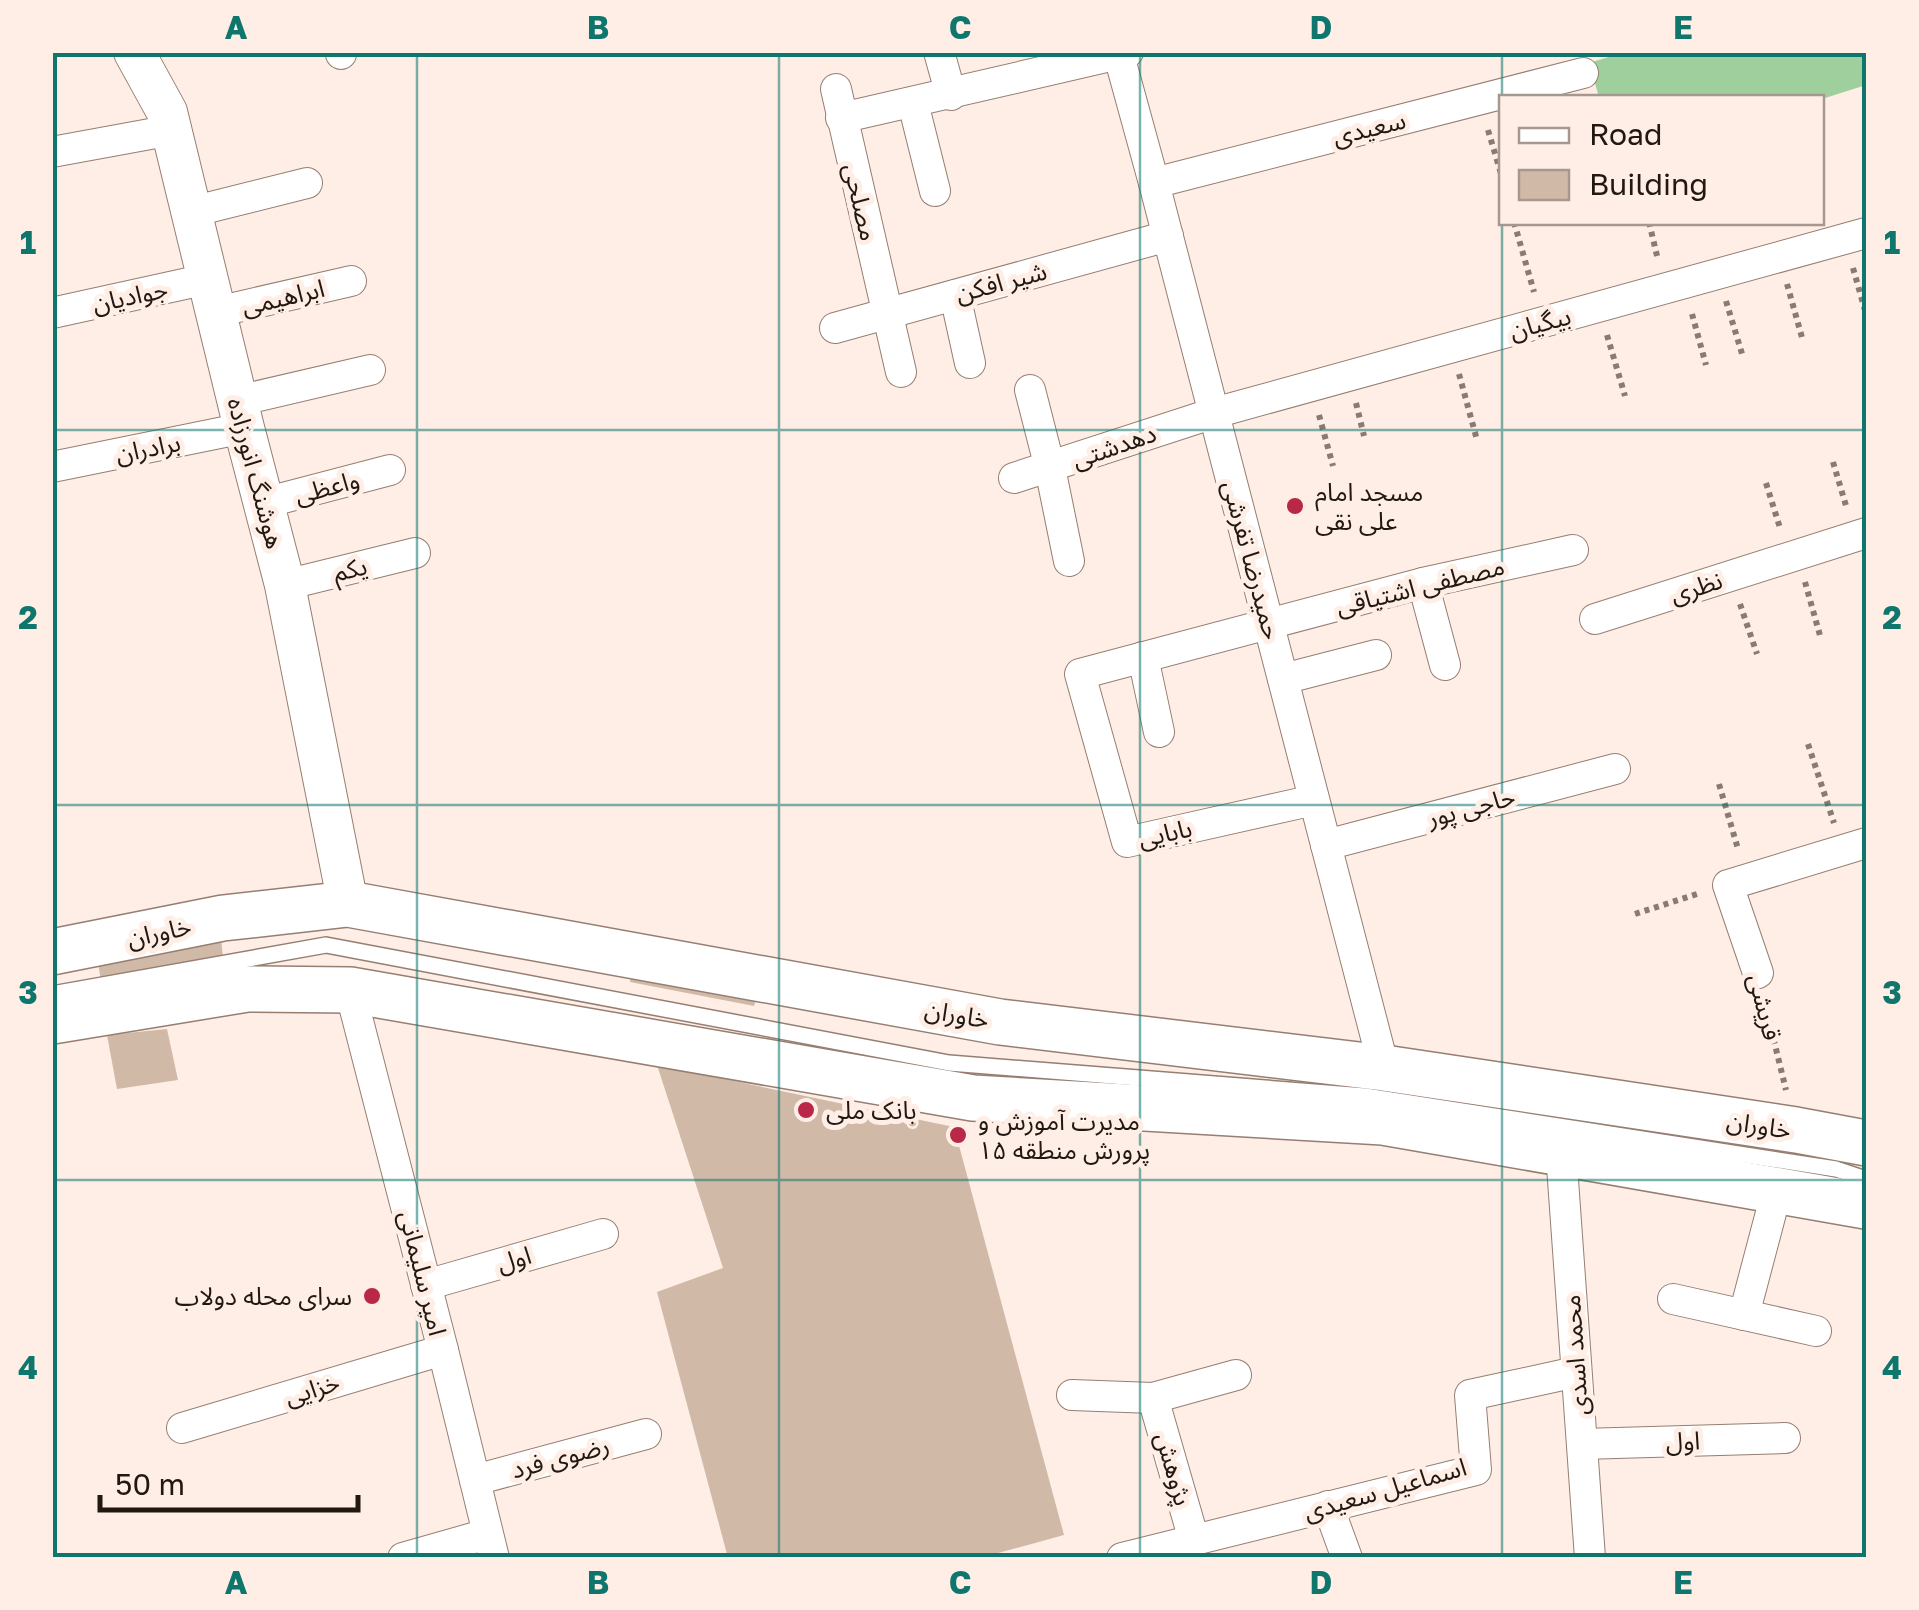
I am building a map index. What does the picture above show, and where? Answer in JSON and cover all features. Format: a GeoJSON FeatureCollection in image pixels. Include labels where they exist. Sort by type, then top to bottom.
{"type":"FeatureCollection","features":[{"type":"Feature","properties":{"kind":"main road","name":"هوشنگ انورزاده"},"geometry":{"type":"LineString","coordinates":[[134,52],[167,112],[172,130],[240,414],[286,585],[348,904]]}},
{"type":"Feature","properties":{"kind":"main road","name":"خاوران"},"geometry":{"type":"LineString","coordinates":[[52,952],[223,918],[348,904],[1000,1022],[1384,1068],[1866,1143]]}},
{"type":"Feature","properties":{"kind":"main road"},"geometry":{"type":"LineString","coordinates":[[52,1022],[247,989],[350,990],[973,1098],[1383,1122],[1866,1206]]}},
{"type":"Feature","properties":{"kind":"street"},"geometry":{"type":"LineString","coordinates":[[939,52],[951,95]]}},
{"type":"Feature","properties":{"kind":"street"},"geometry":{"type":"LineString","coordinates":[[936,191],[913,103],[951,95],[1015,66],[1122,53]]}},
{"type":"Feature","properties":{"kind":"street","name":"حمیدرضا تفرشی"},"geometry":{"type":"LineString","coordinates":[[1122,53],[1384,1068]]}},
{"type":"Feature","properties":{"kind":"street","name":"سعیدی"},"geometry":{"type":"LineString","coordinates":[[1499,95],[1583,73]]}},
{"type":"Feature","properties":{"kind":"street","name":"سعیدی"},"geometry":{"type":"LineString","coordinates":[[1154,183],[1499,95]]}},
{"type":"Feature","properties":{"kind":"street","name":"مصلحی"},"geometry":{"type":"LineString","coordinates":[[900,372],[839,104],[913,103]]}},
{"type":"Feature","properties":{"kind":"street"},"geometry":{"type":"LineString","coordinates":[[52,152],[172,130]]}},
{"type":"Feature","properties":{"kind":"street"},"geometry":{"type":"LineString","coordinates":[[191,212],[307,184]]}},
{"type":"Feature","properties":{"kind":"street","name":"شیر افکن"},"geometry":{"type":"LineString","coordinates":[[835,328],[1168,236]]}},
{"type":"Feature","properties":{"kind":"street","name":"بیگیان"},"geometry":{"type":"LineString","coordinates":[[1214,412],[1855,236]]}},
{"type":"Feature","properties":{"kind":"street","name":"ابراهیمی"},"geometry":{"type":"LineString","coordinates":[[212,296],[351,281]]}},
{"type":"Feature","properties":{"kind":"street"},"geometry":{"type":"LineString","coordinates":[[955,295],[970,362]]}},
{"type":"Feature","properties":{"kind":"street","name":"جوادیان"},"geometry":{"type":"LineString","coordinates":[[52,313],[212,296]]}},
{"type":"Feature","properties":{"kind":"street","name":"برادران"},"geometry":{"type":"LineString","coordinates":[[52,467],[240,414],[370,370]]}},
{"type":"Feature","properties":{"kind":"street"},"geometry":{"type":"LineString","coordinates":[[1030,390],[1068,560]]}},
{"type":"Feature","properties":{"kind":"street","name":"دهدشتی"},"geometry":{"type":"LineString","coordinates":[[1014,478],[1214,412]]}},
{"type":"Feature","properties":{"kind":"street","name":"واعظی"},"geometry":{"type":"LineString","coordinates":[[264,503],[390,470]]}},
{"type":"Feature","properties":{"kind":"street","name":"نظری"},"geometry":{"type":"LineString","coordinates":[[1595,620],[1861,534]]}},
{"type":"Feature","properties":{"kind":"street","name":"مصطفی اشتیاقی"},"geometry":{"type":"LineString","coordinates":[[1080,674],[1423,583],[1573,550]]}},
{"type":"Feature","properties":{"kind":"street","name":"یکم"},"geometry":{"type":"LineString","coordinates":[[286,585],[415,553]]}},
{"type":"Feature","properties":{"kind":"street"},"geometry":{"type":"LineString","coordinates":[[1423,583],[1444,664]]}},
{"type":"Feature","properties":{"kind":"street"},"geometry":{"type":"LineString","coordinates":[[1283,679],[1376,655]]}},
{"type":"Feature","properties":{"kind":"street"},"geometry":{"type":"LineString","coordinates":[[1143,657],[1159,732]]}},
{"type":"Feature","properties":{"kind":"street","name":"بابایی"},"geometry":{"type":"LineString","coordinates":[[1080,674],[1128,842],[1314,800]]}},
{"type":"Feature","properties":{"kind":"street","name":"حاجی پور"},"geometry":{"type":"LineString","coordinates":[[1326,845],[1615,769]]}},
{"type":"Feature","properties":{"kind":"street"},"geometry":{"type":"LineString","coordinates":[[1738,882],[1854,847]]}},
{"type":"Feature","properties":{"kind":"street","name":"قریشی"},"geometry":{"type":"LineString","coordinates":[[1738,882],[1758,974]]}},
{"type":"Feature","properties":{"kind":"street","name":"امیر سلیمانی"},"geometry":{"type":"LineString","coordinates":[[350,990],[490,1546]]}},
{"type":"Feature","properties":{"kind":"street","name":"محمد اسدی"},"geometry":{"type":"LineString","coordinates":[[1561,1152],[1590,1558]]}},
{"type":"Feature","properties":{"kind":"street"},"geometry":{"type":"LineString","coordinates":[[1744,1315],[1777,1190]]}},
{"type":"Feature","properties":{"kind":"street","name":"اول"},"geometry":{"type":"LineString","coordinates":[[426,1285],[603,1234]]}},
{"type":"Feature","properties":{"kind":"street"},"geometry":{"type":"LineString","coordinates":[[1673,1299],[1816,1332]]}},
{"type":"Feature","properties":{"kind":"street","name":"خزایی"},"geometry":{"type":"LineString","coordinates":[[182,1428],[443,1350]]}},
{"type":"Feature","properties":{"kind":"street","name":"اسماعیل سعیدی"},"geometry":{"type":"LineString","coordinates":[[1122,1558],[1194,1540],[1244,1543],[1328,1506],[1476,1470],[1470,1395],[1576,1372]]}},
{"type":"Feature","properties":{"kind":"street","name":"پژوهش"},"geometry":{"type":"LineString","coordinates":[[1072,1395],[1154,1398],[1236,1375]]}},
{"type":"Feature","properties":{"kind":"street","name":"پژوهش"},"geometry":{"type":"LineString","coordinates":[[1154,1398],[1194,1540]]}},
{"type":"Feature","properties":{"kind":"street","name":"رضوی فرد"},"geometry":{"type":"LineString","coordinates":[[475,1480],[646,1434]]}},
{"type":"Feature","properties":{"kind":"street","name":"اول"},"geometry":{"type":"LineString","coordinates":[[1582,1444],[1785,1438]]}},
{"type":"Feature","properties":{"kind":"street"},"geometry":{"type":"LineString","coordinates":[[1328,1506],[1347,1558]]}},
{"type":"Feature","properties":{"kind":"street"},"geometry":{"type":"LineString","coordinates":[[403,1558],[490,1546]]}},
{"type":"Feature","properties":{"kind":"lane"},"geometry":{"type":"LineString","coordinates":[[52,994],[326,945],[949,1063],[1365,1096],[1836,1169],[1866,1180]]}},
{"type":"Feature","properties":{"kind":"path"},"geometry":{"type":"LineString","coordinates":[[1480,100],[1499,166]]}},
{"type":"Feature","properties":{"kind":"path"},"geometry":{"type":"LineString","coordinates":[[1515,225],[1542,322]]}},
{"type":"Feature","properties":{"kind":"path"},"geometry":{"type":"LineString","coordinates":[[1855,236],[1866,314]]}},
{"type":"Feature","properties":{"kind":"path"},"geometry":{"type":"LineString","coordinates":[[1779,257],[1803,340]]}},
{"type":"Feature","properties":{"kind":"path"},"geometry":{"type":"LineString","coordinates":[[1718,274],[1743,357]]}},
{"type":"Feature","properties":{"kind":"path"},"geometry":{"type":"LineString","coordinates":[[1683,283],[1706,366]]}},
{"type":"Feature","properties":{"kind":"path"},"geometry":{"type":"LineString","coordinates":[[1599,307],[1624,396]]}},
{"type":"Feature","properties":{"kind":"path"},"geometry":{"type":"LineString","coordinates":[[1451,347],[1477,440]]}},
{"type":"Feature","properties":{"kind":"path"},"geometry":{"type":"LineString","coordinates":[[1311,386],[1334,466]]}},
{"type":"Feature","properties":{"kind":"path"},"geometry":{"type":"LineString","coordinates":[[1832,462],[1861,534]]}},
{"type":"Feature","properties":{"kind":"path"},"geometry":{"type":"LineString","coordinates":[[1766,483],[1821,639]]}},
{"type":"Feature","properties":{"kind":"path"},"geometry":{"type":"LineString","coordinates":[[1730,576],[1758,654]]}},
{"type":"Feature","properties":{"kind":"path"},"geometry":{"type":"LineString","coordinates":[[1808,744],[1854,847]]}},
{"type":"Feature","properties":{"kind":"path"},"geometry":{"type":"LineString","coordinates":[[1635,914],[1738,882],[1719,784]]}},
{"type":"Feature","properties":{"kind":"path","name":"قریشی"},"geometry":{"type":"LineString","coordinates":[[1758,974],[1796,1130]]}},
{"type":"Feature","properties":{"kind":"green space"},"geometry":{"type":"Polygon","coordinates":[[[1625,52],[1866,53],[1866,85],[1824,98],[1824,95],[1598,95],[1589,63],[1625,52]]]}},
{"type":"Feature","properties":{"kind":"building"},"geometry":{"type":"Polygon","coordinates":[[[221,939],[223,957],[101,981],[98,963],[221,939]]]}},
{"type":"Feature","properties":{"kind":"building"},"geometry":{"type":"Polygon","coordinates":[[[633,968],[759,991],[754,1006],[630,982],[633,968]]]}},
{"type":"Feature","properties":{"kind":"building"},"geometry":{"type":"Polygon","coordinates":[[[167,1029],[178,1080],[117,1089],[107,1035],[167,1029]]]}},
{"type":"Feature","properties":{"kind":"building"},"geometry":{"type":"Polygon","coordinates":[[[657,1065],[954,1127],[1064,1535],[980,1558],[728,1558],[657,1292],[723,1268],[657,1065]]]}},
{"type":"Feature","properties":{"kind":"place","name":"مسجد امام علی نقی"},"geometry":{"type":"Point","coordinates":[1295,506]}},
{"type":"Feature","properties":{"kind":"place","name":"بانک ملی"},"geometry":{"type":"Point","coordinates":[806,1110]}},
{"type":"Feature","properties":{"kind":"place","name":"مدیرت آموزش و پرورش منطقه ۱۵"},"geometry":{"type":"Point","coordinates":[958,1135]}},
{"type":"Feature","properties":{"kind":"place","name":"سرای محله دولاب"},"geometry":{"type":"Point","coordinates":[372,1296]}}]}
